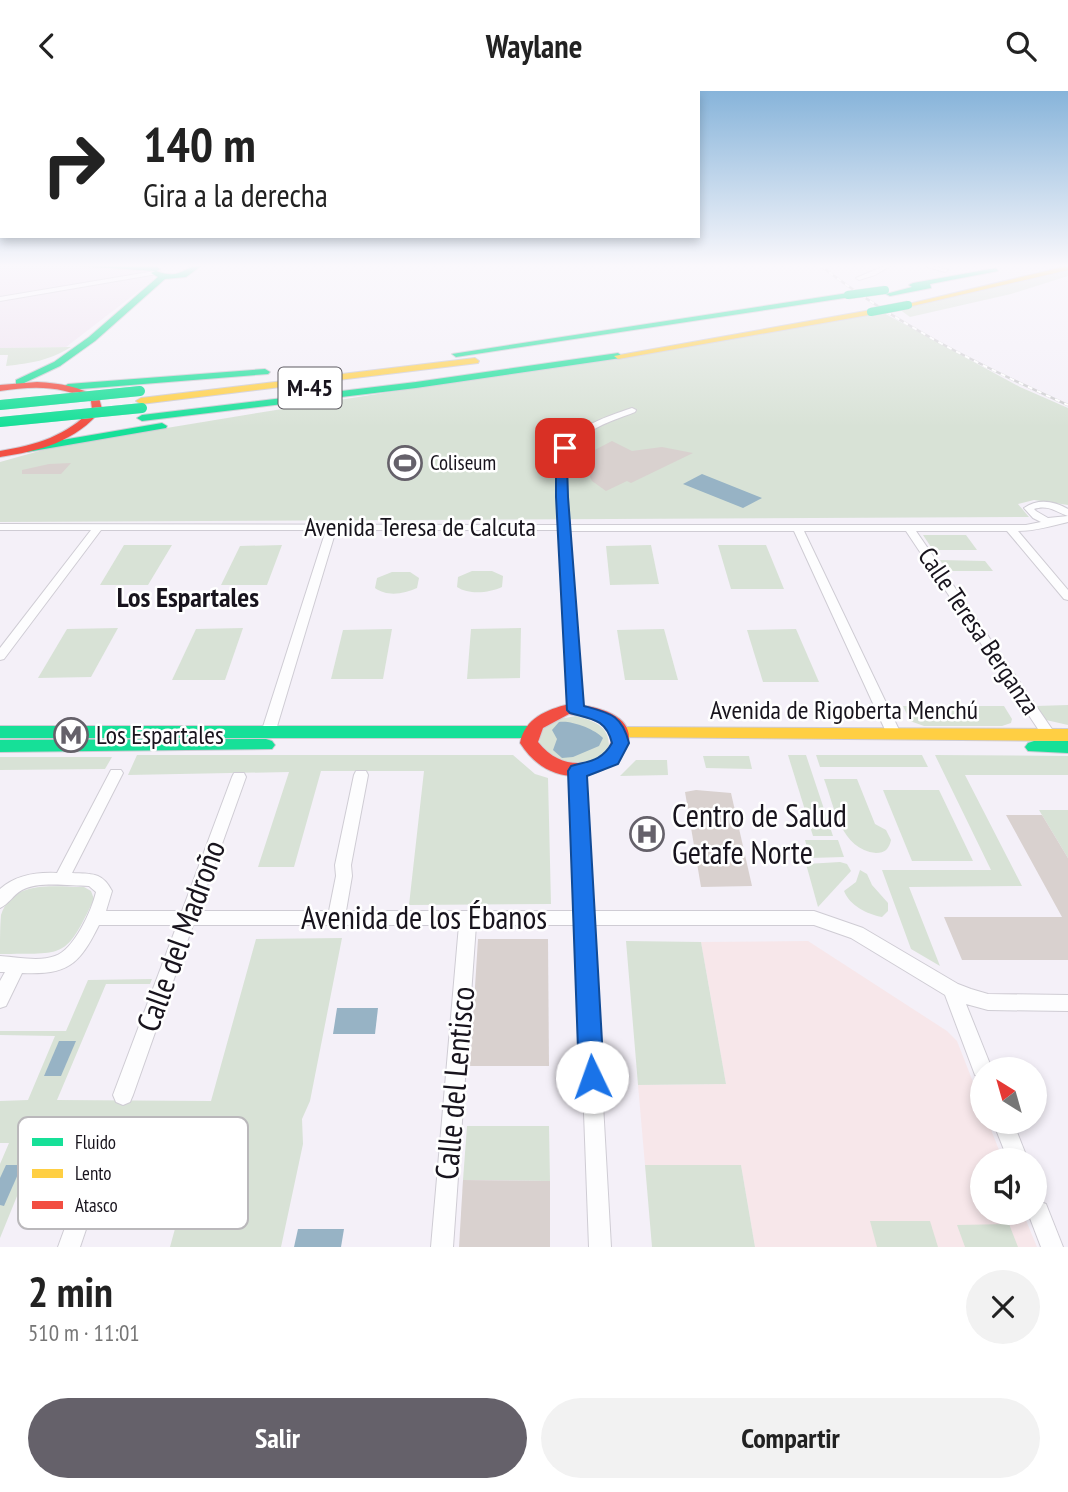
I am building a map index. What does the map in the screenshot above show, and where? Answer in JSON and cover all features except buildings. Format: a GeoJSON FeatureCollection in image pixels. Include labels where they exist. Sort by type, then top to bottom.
{"type":"FeatureCollection","features":[{"type":"Feature","properties":{"kind":"main road"},"geometry":{"type":"LineString","coordinates":[[0,388],[38,373],[91,339],[114,320]]}},
{"type":"Feature","properties":{"kind":"main road"},"geometry":{"type":"LineString","coordinates":[[10,453],[52,441],[92,418],[97,409],[96,400],[47,378],[124,320]]}},
{"type":"Feature","properties":{"kind":"main road"},"geometry":{"type":"LineString","coordinates":[[0,433],[141,404],[422,358],[685,320]]}},
{"type":"Feature","properties":{"kind":"main road","name":"M-45"},"geometry":{"type":"LineString","coordinates":[[0,422],[584,346],[741,320]]}},
{"type":"Feature","properties":{"kind":"main road","name":"M-45"},"geometry":{"type":"LineString","coordinates":[[0,415],[141,404],[478,367],[731,329],[771,320]]}},
{"type":"Feature","properties":{"kind":"main road"},"geometry":{"type":"LineString","coordinates":[[0,405],[141,404],[187,413],[635,354],[777,320]]}},
{"type":"Feature","properties":{"kind":"main road"},"geometry":{"type":"LineString","coordinates":[[0,388],[63,386],[422,358]]}},
{"type":"Feature","properties":{"kind":"main road"},"geometry":{"type":"LineString","coordinates":[[187,413],[478,367]]}},
{"type":"Feature","properties":{"kind":"main road"},"geometry":{"type":"LineString","coordinates":[[10,453],[369,391]]}},
{"type":"Feature","properties":{"kind":"main road"},"geometry":{"type":"LineString","coordinates":[[576,710],[605,717],[620,738],[612,759],[591,769],[578,771],[552,766],[541,760],[530,738],[539,720],[548,715],[576,710]]}},
{"type":"Feature","properties":{"kind":"main road"},"geometry":{"type":"LineString","coordinates":[[0,732],[530,738]]}},
{"type":"Feature","properties":{"kind":"main road","name":"Avenida de Rigoberta Menchú"},"geometry":{"type":"LineString","coordinates":[[620,738],[894,734],[1068,735]]}},
{"type":"Feature","properties":{"kind":"main road"},"geometry":{"type":"LineString","coordinates":[[0,746],[530,738]]}},
{"type":"Feature","properties":{"kind":"main road","name":"Avenida de Rigoberta Menchú"},"geometry":{"type":"LineString","coordinates":[[620,738],[1068,747]]}},
{"type":"Feature","properties":{"kind":"street"},"geometry":{"type":"LineString","coordinates":[[576,710],[561,464],[568,443],[582,432],[632,410]]}},
{"type":"Feature","properties":{"kind":"street"},"geometry":{"type":"LineString","coordinates":[[1049,521],[1032,514],[1029,508],[1040,504],[1067,516]]}},
{"type":"Feature","properties":{"kind":"street","name":"Avenida Teresa de Calcuta"},"geometry":{"type":"LineString","coordinates":[[0,527],[1010,527],[1041,526],[1067,516]]}},
{"type":"Feature","properties":{"kind":"street"},"geometry":{"type":"LineString","coordinates":[[0,656],[98,527]]}},
{"type":"Feature","properties":{"kind":"street"},"geometry":{"type":"LineString","coordinates":[[268,733],[332,527]]}},
{"type":"Feature","properties":{"kind":"street"},"geometry":{"type":"LineString","coordinates":[[797,527],[894,734]]}},
{"type":"Feature","properties":{"kind":"street"},"geometry":{"type":"LineString","coordinates":[[1010,527],[1068,597]]}},
{"type":"Feature","properties":{"kind":"street","name":"Calle Teresa Berganza"},"geometry":{"type":"LineString","coordinates":[[909,528],[1049,735]]}},
{"type":"Feature","properties":{"kind":"street"},"geometry":{"type":"LineString","coordinates":[[578,771],[600,1247]]}},
{"type":"Feature","properties":{"kind":"street"},"geometry":{"type":"LineString","coordinates":[[61,880],[116,773]]}},
{"type":"Feature","properties":{"kind":"street"},"geometry":{"type":"LineString","coordinates":[[336,918],[360,775]]}},
{"type":"Feature","properties":{"kind":"street","name":"Calle del Madroño"},"geometry":{"type":"LineString","coordinates":[[123,1095],[239,777]]}},
{"type":"Feature","properties":{"kind":"street"},"geometry":{"type":"LineString","coordinates":[[0,901],[4,894],[30,880],[89,880],[102,885],[104,895],[82,947],[67,960],[50,965],[9,964],[0,1000]]}},
{"type":"Feature","properties":{"kind":"street","name":"Avenida de los Ébanos"},"geometry":{"type":"LineString","coordinates":[[95,918],[814,918],[857,933],[952,991],[988,1002],[1068,1003]]}},
{"type":"Feature","properties":{"kind":"street","name":"Calle del Lentisco"},"geometry":{"type":"LineString","coordinates":[[442,1247],[468,919]]}},
{"type":"Feature","properties":{"kind":"street"},"geometry":{"type":"LineString","coordinates":[[952,991],[977,1057]]}},
{"type":"Feature","properties":{"kind":"street"},"geometry":{"type":"LineString","coordinates":[[1043,1225],[1052,1247]]}},
{"type":"Feature","properties":{"kind":"street"},"geometry":{"type":"LineString","coordinates":[[69,1247],[75,1229]]}},
{"type":"Feature","properties":{"kind":"shaded area"},"geometry":{"type":"Polygon","coordinates":[[[0,320],[101,320],[66,347],[0,348],[0,320]]]}},
{"type":"Feature","properties":{"kind":"shaded area"},"geometry":{"type":"Polygon","coordinates":[[[835,320],[897,320],[1020,387],[1068,408],[1068,505],[1034,500],[1018,504],[1029,517],[0,522],[0,462],[50,448],[835,320]]]}},
{"type":"Feature","properties":{"kind":"shaded area"},"geometry":{"type":"Polygon","coordinates":[[[71,347],[40,361],[24,364],[6,366],[8,355],[0,355],[0,348],[71,347]]]}},
{"type":"Feature","properties":{"kind":"shaded area"},"geometry":{"type":"Polygon","coordinates":[[[923,535],[966,535],[977,550],[933,550],[923,535]]]}},
{"type":"Feature","properties":{"kind":"shaded area"},"geometry":{"type":"Polygon","coordinates":[[[124,545],[172,545],[148,585],[100,585],[124,545]]]}},
{"type":"Feature","properties":{"kind":"shaded area"},"geometry":{"type":"Polygon","coordinates":[[[282,545],[267,585],[221,585],[240,546],[282,545]]]}},
{"type":"Feature","properties":{"kind":"shaded area"},"geometry":{"type":"Polygon","coordinates":[[[651,545],[659,584],[610,585],[606,546],[651,545]]]}},
{"type":"Feature","properties":{"kind":"shaded area"},"geometry":{"type":"Polygon","coordinates":[[[718,545],[766,545],[784,589],[731,589],[718,545]]]}},
{"type":"Feature","properties":{"kind":"shaded area"},"geometry":{"type":"Polygon","coordinates":[[[940,560],[985,561],[993,571],[947,571],[940,560]]]}},
{"type":"Feature","properties":{"kind":"shaded area"},"geometry":{"type":"Polygon","coordinates":[[[472,571],[492,571],[503,576],[502,587],[479,592],[457,587],[458,577],[472,571]]]}},
{"type":"Feature","properties":{"kind":"shaded area"},"geometry":{"type":"Polygon","coordinates":[[[392,572],[410,572],[419,578],[417,588],[396,594],[375,588],[377,578],[392,572]]]}},
{"type":"Feature","properties":{"kind":"shaded area"},"geometry":{"type":"Polygon","coordinates":[[[118,628],[91,677],[38,678],[67,629],[118,628]]]}},
{"type":"Feature","properties":{"kind":"shaded area"},"geometry":{"type":"Polygon","coordinates":[[[243,628],[225,680],[172,680],[196,629],[243,628]]]}},
{"type":"Feature","properties":{"kind":"shaded area"},"geometry":{"type":"Polygon","coordinates":[[[521,628],[520,678],[467,679],[471,629],[521,628]]]}},
{"type":"Feature","properties":{"kind":"shaded area"},"geometry":{"type":"Polygon","coordinates":[[[392,629],[383,679],[331,679],[343,630],[392,629]]]}},
{"type":"Feature","properties":{"kind":"shaded area"},"geometry":{"type":"Polygon","coordinates":[[[664,629],[678,680],[625,680],[617,630],[664,629]]]}},
{"type":"Feature","properties":{"kind":"shaded area"},"geometry":{"type":"Polygon","coordinates":[[[796,629],[819,682],[763,682],[747,630],[796,629]]]}},
{"type":"Feature","properties":{"kind":"shaded area"},"geometry":{"type":"Polygon","coordinates":[[[1068,705],[1068,725],[1046,720],[1036,706],[1068,705]]]}},
{"type":"Feature","properties":{"kind":"shaded area"},"geometry":{"type":"Polygon","coordinates":[[[903,706],[1004,706],[1012,719],[1011,723],[1002,726],[924,726],[910,721],[903,706]]]}},
{"type":"Feature","properties":{"kind":"shaded area"},"geometry":{"type":"Polygon","coordinates":[[[576,716],[599,725],[606,733],[609,746],[598,757],[583,764],[558,763],[539,746],[540,731],[553,720],[576,716]]]}},
{"type":"Feature","properties":{"kind":"shaded area"},"geometry":{"type":"Polygon","coordinates":[[[137,755],[513,755],[535,774],[548,778],[551,904],[409,905],[424,771],[321,771],[294,867],[258,867],[289,772],[128,775],[137,755]]]}},
{"type":"Feature","properties":{"kind":"shaded area"},"geometry":{"type":"Polygon","coordinates":[[[788,755],[806,755],[833,836],[813,836],[788,755]]]}},
{"type":"Feature","properties":{"kind":"shaded area"},"geometry":{"type":"Polygon","coordinates":[[[816,755],[922,755],[928,767],[820,767],[816,755]]]}},
{"type":"Feature","properties":{"kind":"shaded area"},"geometry":{"type":"Polygon","coordinates":[[[935,755],[1068,756],[1068,775],[965,775],[1022,886],[909,887],[940,966],[911,949],[882,870],[991,870],[935,755]]]}},
{"type":"Feature","properties":{"kind":"shaded area"},"geometry":{"type":"Polygon","coordinates":[[[703,756],[749,756],[752,769],[706,768],[703,756]]]}},
{"type":"Feature","properties":{"kind":"shaded area"},"geometry":{"type":"Polygon","coordinates":[[[0,757],[112,757],[105,769],[0,770],[0,757]]]}},
{"type":"Feature","properties":{"kind":"shaded area"},"geometry":{"type":"Polygon","coordinates":[[[636,760],[667,760],[668,775],[620,776],[636,760]]]}},
{"type":"Feature","properties":{"kind":"shaded area"},"geometry":{"type":"Polygon","coordinates":[[[824,779],[857,779],[875,824],[886,830],[891,840],[886,850],[876,853],[864,850],[847,835],[824,779]]]}},
{"type":"Feature","properties":{"kind":"shaded area"},"geometry":{"type":"Polygon","coordinates":[[[883,790],[939,790],[973,861],[912,861],[883,790]]]}},
{"type":"Feature","properties":{"kind":"shaded area"},"geometry":{"type":"Polygon","coordinates":[[[1039,810],[1068,810],[1068,858],[1042,815],[1039,810]]]}},
{"type":"Feature","properties":{"kind":"shaded area"},"geometry":{"type":"Polygon","coordinates":[[[805,840],[838,840],[844,857],[810,858],[805,840]]]}},
{"type":"Feature","properties":{"kind":"shaded area"},"geometry":{"type":"Polygon","coordinates":[[[806,864],[847,864],[851,871],[818,907],[806,864]]]}},
{"type":"Feature","properties":{"kind":"shaded area"},"geometry":{"type":"Polygon","coordinates":[[[860,870],[867,874],[872,885],[888,903],[888,911],[882,917],[860,909],[850,901],[844,891],[856,882],[860,870]]]}},
{"type":"Feature","properties":{"kind":"shaded area"},"geometry":{"type":"Polygon","coordinates":[[[36,887],[84,887],[91,891],[94,899],[69,943],[51,952],[0,954],[1,915],[15,895],[36,887]]]}},
{"type":"Feature","properties":{"kind":"shaded area"},"geometry":{"type":"Polygon","coordinates":[[[342,938],[310,1101],[302,1119],[303,1144],[281,1247],[170,1247],[175,1229],[248,1229],[248,1117],[18,1117],[18,1194],[0,1238],[0,1164],[9,1143],[0,1143],[0,1101],[28,1100],[55,1036],[0,1035],[0,1031],[66,1031],[88,980],[152,979],[150,984],[106,984],[57,1100],[211,1101],[256,939],[342,938]]]}},
{"type":"Feature","properties":{"kind":"shaded area"},"geometry":{"type":"Polygon","coordinates":[[[626,941],[701,942],[726,1084],[638,1085],[626,941]]]}},
{"type":"Feature","properties":{"kind":"shaded area"},"geometry":{"type":"Polygon","coordinates":[[[808,941],[947,1031],[957,1041],[970,1074],[970,1134],[993,1134],[998,1148],[970,1148],[970,1225],[1028,1225],[1037,1247],[755,1247],[741,1165],[645,1165],[638,1085],[726,1084],[701,942],[808,941]]]}},
{"type":"Feature","properties":{"kind":"shaded area"},"geometry":{"type":"Polygon","coordinates":[[[467,1126],[549,1126],[550,1181],[463,1180],[467,1126]]]}},
{"type":"Feature","properties":{"kind":"shaded area"},"geometry":{"type":"Polygon","coordinates":[[[645,1165],[741,1165],[755,1247],[652,1247],[645,1165]]]}},
{"type":"Feature","properties":{"kind":"shaded area"},"geometry":{"type":"Polygon","coordinates":[[[870,1221],[930,1221],[938,1247],[877,1247],[870,1221]]]}},
{"type":"Feature","properties":{"kind":"shaded area"},"geometry":{"type":"Polygon","coordinates":[[[957,1225],[1009,1225],[1018,1247],[965,1247],[957,1225]]]}},
{"type":"Feature","properties":{"kind":"water"},"geometry":{"type":"Polygon","coordinates":[[[702,474],[762,498],[743,508],[683,484],[702,474]]]}},
{"type":"Feature","properties":{"kind":"water"},"geometry":{"type":"Polygon","coordinates":[[[559,722],[582,726],[603,738],[599,746],[573,757],[562,758],[553,750],[557,739],[552,730],[559,722]]]}},
{"type":"Feature","properties":{"kind":"water"},"geometry":{"type":"Polygon","coordinates":[[[337,1008],[378,1008],[375,1034],[333,1034],[337,1008]]]}},
{"type":"Feature","properties":{"kind":"water"},"geometry":{"type":"Polygon","coordinates":[[[59,1041],[76,1041],[61,1076],[44,1076],[59,1041]]]}},
{"type":"Feature","properties":{"kind":"water"},"geometry":{"type":"Polygon","coordinates":[[[6,1165],[18,1165],[18,1174],[4,1206],[0,1205],[0,1178],[6,1165]]]}},
{"type":"Feature","properties":{"kind":"water"},"geometry":{"type":"Polygon","coordinates":[[[298,1229],[344,1229],[341,1247],[294,1247],[298,1229]]]}},
{"type":"Feature","properties":{"kind":"railway"},"geometry":{"type":"LineString","coordinates":[[900,320],[1003,375],[1068,405]]}},
{"type":"Feature","properties":{"kind":"traffic: fast"},"geometry":{"type":"LineString","coordinates":[[19,382],[57,364],[114,320]]}},
{"type":"Feature","properties":{"kind":"traffic: fast"},"geometry":{"type":"LineString","coordinates":[[456,354],[682,320]]}},
{"type":"Feature","properties":{"kind":"traffic: fast"},"geometry":{"type":"LineString","coordinates":[[142,418],[416,385],[618,356]]}},
{"type":"Feature","properties":{"kind":"traffic: fast"},"geometry":{"type":"LineString","coordinates":[[68,387],[265,372]]}},
{"type":"Feature","properties":{"kind":"traffic: fast"},"geometry":{"type":"LineString","coordinates":[[0,405],[140,391]]}},
{"type":"Feature","properties":{"kind":"traffic: fast"},"geometry":{"type":"LineString","coordinates":[[0,422],[142,408]]}},
{"type":"Feature","properties":{"kind":"traffic: fast"},"geometry":{"type":"LineString","coordinates":[[27,449],[162,426]]}},
{"type":"Feature","properties":{"kind":"traffic: fast"},"geometry":{"type":"LineString","coordinates":[[0,732],[531,732]]}},
{"type":"Feature","properties":{"kind":"traffic: fast"},"geometry":{"type":"LineString","coordinates":[[0,746],[266,745]]}},
{"type":"Feature","properties":{"kind":"traffic: fast"},"geometry":{"type":"LineString","coordinates":[[1034,747],[1068,747]]}},
{"type":"Feature","properties":{"kind":"traffic: slow"},"geometry":{"type":"LineString","coordinates":[[618,356],[825,320]]}},
{"type":"Feature","properties":{"kind":"traffic: slow"},"geometry":{"type":"LineString","coordinates":[[141,401],[475,361]]}},
{"type":"Feature","properties":{"kind":"traffic: slow"},"geometry":{"type":"LineString","coordinates":[[619,733],[1068,735]]}},
{"type":"Feature","properties":{"kind":"traffic: jam"},"geometry":{"type":"LineString","coordinates":[[0,388],[50,385],[73,389],[96,400],[97,409],[66,436],[41,446],[0,454]]}},
{"type":"Feature","properties":{"kind":"traffic: jam"},"geometry":{"type":"LineString","coordinates":[[569,709],[600,715],[615,725],[620,738],[617,750],[607,760],[592,767],[575,770],[557,768],[541,759],[529,743],[537,724],[549,716],[569,709]]}},
{"type":"Feature","properties":{"kind":"place","name":"Coliseum"},"geometry":{"type":"Point","coordinates":[405,463]}},
{"type":"Feature","properties":{"kind":"place","name":"Los Espartales"},"geometry":{"type":"Point","coordinates":[71,735]}},
{"type":"Feature","properties":{"kind":"place","name":"Centro de Salud Getafe Norte"},"geometry":{"type":"Point","coordinates":[647,834]}},
{"type":"Feature","properties":{"kind":"district","name":"Los Espartales"},"geometry":{"type":"Point","coordinates":[188,597]}},
{"type":"Feature","properties":{"kind":"route"},"geometry":{"type":"LineString","coordinates":[[565,448],[561,464],[562,497],[576,710],[594,712],[605,717],[617,729],[621,743],[612,759],[591,769],[578,771],[592,1077]]}}]}
